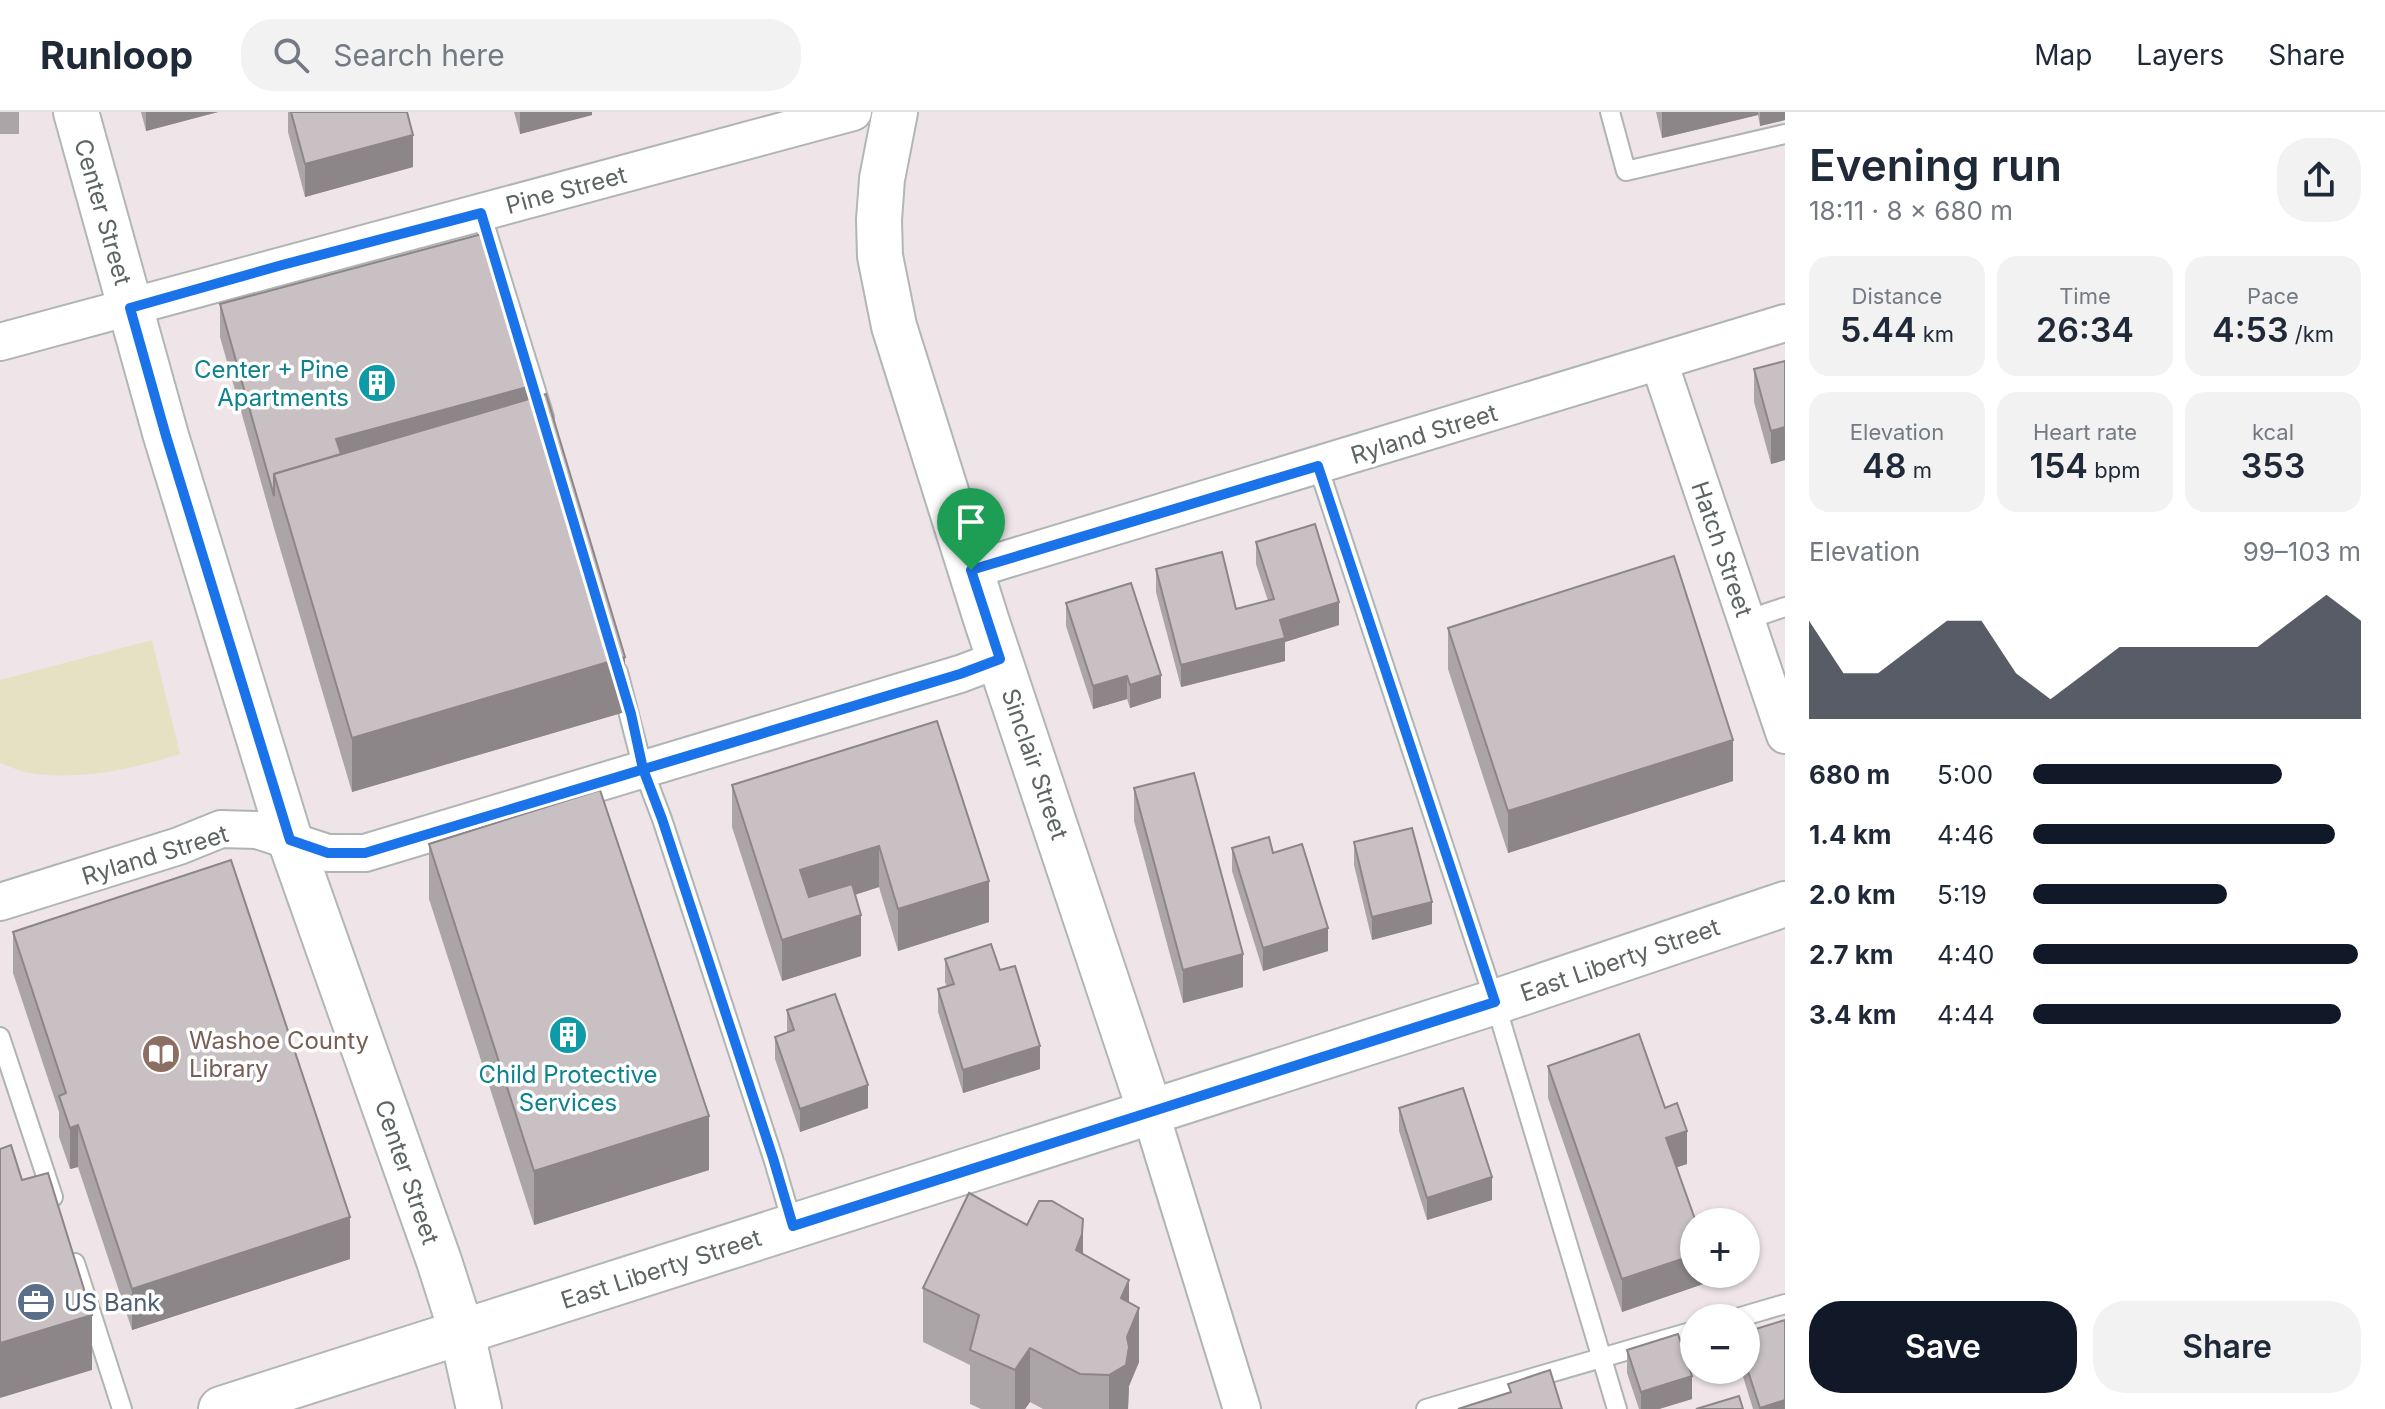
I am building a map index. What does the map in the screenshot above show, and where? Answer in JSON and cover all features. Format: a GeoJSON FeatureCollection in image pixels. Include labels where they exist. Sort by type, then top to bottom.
{"type":"FeatureCollection","features":[{"type":"Feature","properties":{"kind":"main road","name":"Center Street"},"geometry":{"type":"LineString","coordinates":[[76,112],[166,436],[290,840],[462,1333],[479,1409]]}},
{"type":"Feature","properties":{"kind":"main road","name":"Sinclair Street"},"geometry":{"type":"LineString","coordinates":[[895,112],[882,179],[880,244],[894,326],[1000,659],[1150,1111]]}},
{"type":"Feature","properties":{"kind":"main road","name":"East Liberty Street"},"geometry":{"type":"LineString","coordinates":[[221,1409],[1495,1002],[1785,904]]}},
{"type":"Feature","properties":{"kind":"street","name":"Pine Street"},"geometry":{"type":"LineString","coordinates":[[0,342],[853,112]]}},
{"type":"Feature","properties":{"kind":"street","name":"Ryland Street"},"geometry":{"type":"LineString","coordinates":[[971,570],[1785,323]]}},
{"type":"Feature","properties":{"kind":"street","name":"Hatch Street"},"geometry":{"type":"LineString","coordinates":[[1659,362],[1785,735]]}},
{"type":"Feature","properties":{"kind":"street","name":"Ryland Street"},"geometry":{"type":"LineString","coordinates":[[0,902],[179,846],[221,829],[257,830],[328,853],[365,853],[960,674],[1000,659]]}},
{"type":"Feature","properties":{"kind":"street","name":"Sinclair Street"},"geometry":{"type":"LineString","coordinates":[[1150,1111],[1242,1409]]}},
{"type":"Feature","properties":{"kind":"lane"},"geometry":{"type":"LineString","coordinates":[[1610,112],[1626,171],[1785,134]]}},
{"type":"Feature","properties":{"kind":"lane"},"geometry":{"type":"LineString","coordinates":[[481,213],[550,438]]}},
{"type":"Feature","properties":{"kind":"lane"},"geometry":{"type":"LineString","coordinates":[[1318,466],[1495,1002],[1617,1409]]}},
{"type":"Feature","properties":{"kind":"lane"},"geometry":{"type":"LineString","coordinates":[[1746,620],[1785,607]]}},
{"type":"Feature","properties":{"kind":"lane"},"geometry":{"type":"LineString","coordinates":[[614,656],[643,769],[769,1143],[793,1226]]}},
{"type":"Feature","properties":{"kind":"lane"},"geometry":{"type":"LineString","coordinates":[[0,1037],[60,1216]]}},
{"type":"Feature","properties":{"kind":"lane"},"geometry":{"type":"LineString","coordinates":[[70,1245],[122,1409]]}},
{"type":"Feature","properties":{"kind":"lane"},"geometry":{"type":"LineString","coordinates":[[1760,1311],[1785,1304]]}},
{"type":"Feature","properties":{"kind":"lane"},"geometry":{"type":"LineString","coordinates":[[1426,1409],[1680,1335]]}},
{"type":"Feature","properties":{"kind":"shaded area"},"geometry":{"type":"Polygon","coordinates":[[[152,640],[180,754],[125,769],[68,776],[26,772],[0,763],[0,680],[152,640]]]}},
{"type":"Feature","properties":{"kind":"building"},"geometry":{"type":"Polygon","coordinates":[[[291,112],[407,112],[413,135],[305,164],[291,112]]]}},
{"type":"Feature","properties":{"kind":"building","name":"Center + Pine Apartments"},"geometry":{"type":"Polygon","coordinates":[[[482,234],[504,314],[511,311],[531,386],[336,439],[341,454],[274,474],[274,496],[220,304],[482,234]]]}},
{"type":"Feature","properties":{"kind":"building"},"geometry":{"type":"Polygon","coordinates":[[[1785,361],[1785,427],[1771,431],[1754,369],[1785,361]]]}},
{"type":"Feature","properties":{"kind":"building"},"geometry":{"type":"Polygon","coordinates":[[[546,394],[625,657],[352,738],[274,474],[546,394]]]}},
{"type":"Feature","properties":{"kind":"building"},"geometry":{"type":"Polygon","coordinates":[[[1315,524],[1339,602],[1280,620],[1285,638],[1181,665],[1156,569],[1222,552],[1236,609],[1274,599],[1256,542],[1315,524]]]}},
{"type":"Feature","properties":{"kind":"building"},"geometry":{"type":"Polygon","coordinates":[[[1674,556],[1733,740],[1508,811],[1448,628],[1674,556]]]}},
{"type":"Feature","properties":{"kind":"building"},"geometry":{"type":"Polygon","coordinates":[[[1131,583],[1161,675],[1130,685],[1127,676],[1093,686],[1066,603],[1131,583]]]}},
{"type":"Feature","properties":{"kind":"building"},"geometry":{"type":"Polygon","coordinates":[[[937,721],[989,881],[898,909],[879,846],[800,870],[809,897],[852,884],[861,915],[782,940],[732,785],[937,721]]]}},
{"type":"Feature","properties":{"kind":"building"},"geometry":{"type":"Polygon","coordinates":[[[1194,773],[1243,954],[1183,970],[1134,788],[1194,773]]]}},
{"type":"Feature","properties":{"kind":"building","name":"Child Protective Services"},"geometry":{"type":"Polygon","coordinates":[[[600,790],[709,1116],[534,1171],[429,844],[600,790]]]}},
{"type":"Feature","properties":{"kind":"building"},"geometry":{"type":"Polygon","coordinates":[[[1412,828],[1432,902],[1372,917],[1354,842],[1412,828]]]}},
{"type":"Feature","properties":{"kind":"building"},"geometry":{"type":"Polygon","coordinates":[[[1269,837],[1273,853],[1302,844],[1328,928],[1263,948],[1232,848],[1269,837]]]}},
{"type":"Feature","properties":{"kind":"building","name":"Washoe County Library"},"geometry":{"type":"Polygon","coordinates":[[[231,860],[350,1217],[132,1289],[78,1125],[70,1128],[59,1096],[66,1093],[13,932],[231,860]]]}},
{"type":"Feature","properties":{"kind":"building"},"geometry":{"type":"Polygon","coordinates":[[[991,944],[1000,970],[1015,966],[1040,1046],[963,1070],[938,989],[954,984],[945,959],[991,944]]]}},
{"type":"Feature","properties":{"kind":"building"},"geometry":{"type":"Polygon","coordinates":[[[835,994],[868,1085],[800,1109],[775,1037],[794,1030],[787,1010],[835,994]]]}},
{"type":"Feature","properties":{"kind":"building"},"geometry":{"type":"Polygon","coordinates":[[[1639,1034],[1665,1108],[1677,1103],[1687,1131],[1666,1138],[1691,1208],[1680,1208],[1680,1260],[1622,1279],[1548,1066],[1639,1034]]]}},
{"type":"Feature","properties":{"kind":"building"},"geometry":{"type":"Polygon","coordinates":[[[1463,1088],[1492,1177],[1427,1198],[1399,1108],[1463,1088]]]}},
{"type":"Feature","properties":{"kind":"building"},"geometry":{"type":"Polygon","coordinates":[[[11,1145],[22,1180],[48,1173],[92,1315],[0,1343],[0,1149],[11,1145]]]}},
{"type":"Feature","properties":{"kind":"building"},"geometry":{"type":"Polygon","coordinates":[[[969,1193],[1027,1225],[1039,1201],[1052,1201],[1083,1219],[1076,1250],[1129,1280],[1121,1298],[1139,1308],[1127,1337],[1126,1365],[1109,1375],[1080,1374],[1030,1348],[1015,1370],[970,1350],[979,1315],[923,1288],[969,1193]]]}},
{"type":"Feature","properties":{"kind":"building"},"geometry":{"type":"Polygon","coordinates":[[[1785,1320],[1785,1400],[1760,1408],[1752,1384],[1760,1384],[1760,1328],[1785,1320]]]}},
{"type":"Feature","properties":{"kind":"building"},"geometry":{"type":"Polygon","coordinates":[[[1678,1334],[1680,1380],[1641,1392],[1627,1350],[1678,1334]]]}},
{"type":"Feature","properties":{"kind":"building"},"geometry":{"type":"Polygon","coordinates":[[[1550,1370],[1562,1409],[1458,1409],[1511,1392],[1508,1384],[1550,1370]]]}},
{"type":"Feature","properties":{"kind":"building"},"geometry":{"type":"Polygon","coordinates":[[[1739,1396],[1743,1409],[1696,1409],[1739,1396]]]}},
{"type":"Feature","properties":{"kind":"place","name":"Center + Pine Apartments"},"geometry":{"type":"Point","coordinates":[377,383]}},
{"type":"Feature","properties":{"kind":"place","name":"Child Protective Services"},"geometry":{"type":"Point","coordinates":[568,1035]}},
{"type":"Feature","properties":{"kind":"place","name":"Washoe County Library"},"geometry":{"type":"Point","coordinates":[161,1054]}},
{"type":"Feature","properties":{"kind":"place","name":"US Bank"},"geometry":{"type":"Point","coordinates":[36,1302]}},
{"type":"Feature","properties":{"kind":"route"},"geometry":{"type":"LineString","coordinates":[[971,570],[1000,659],[960,674],[643,769],[365,853],[328,853],[290,840],[130,308],[481,213],[631,714],[643,769],[662,819],[793,1226],[1495,1002],[1318,466],[971,570]]}}]}
